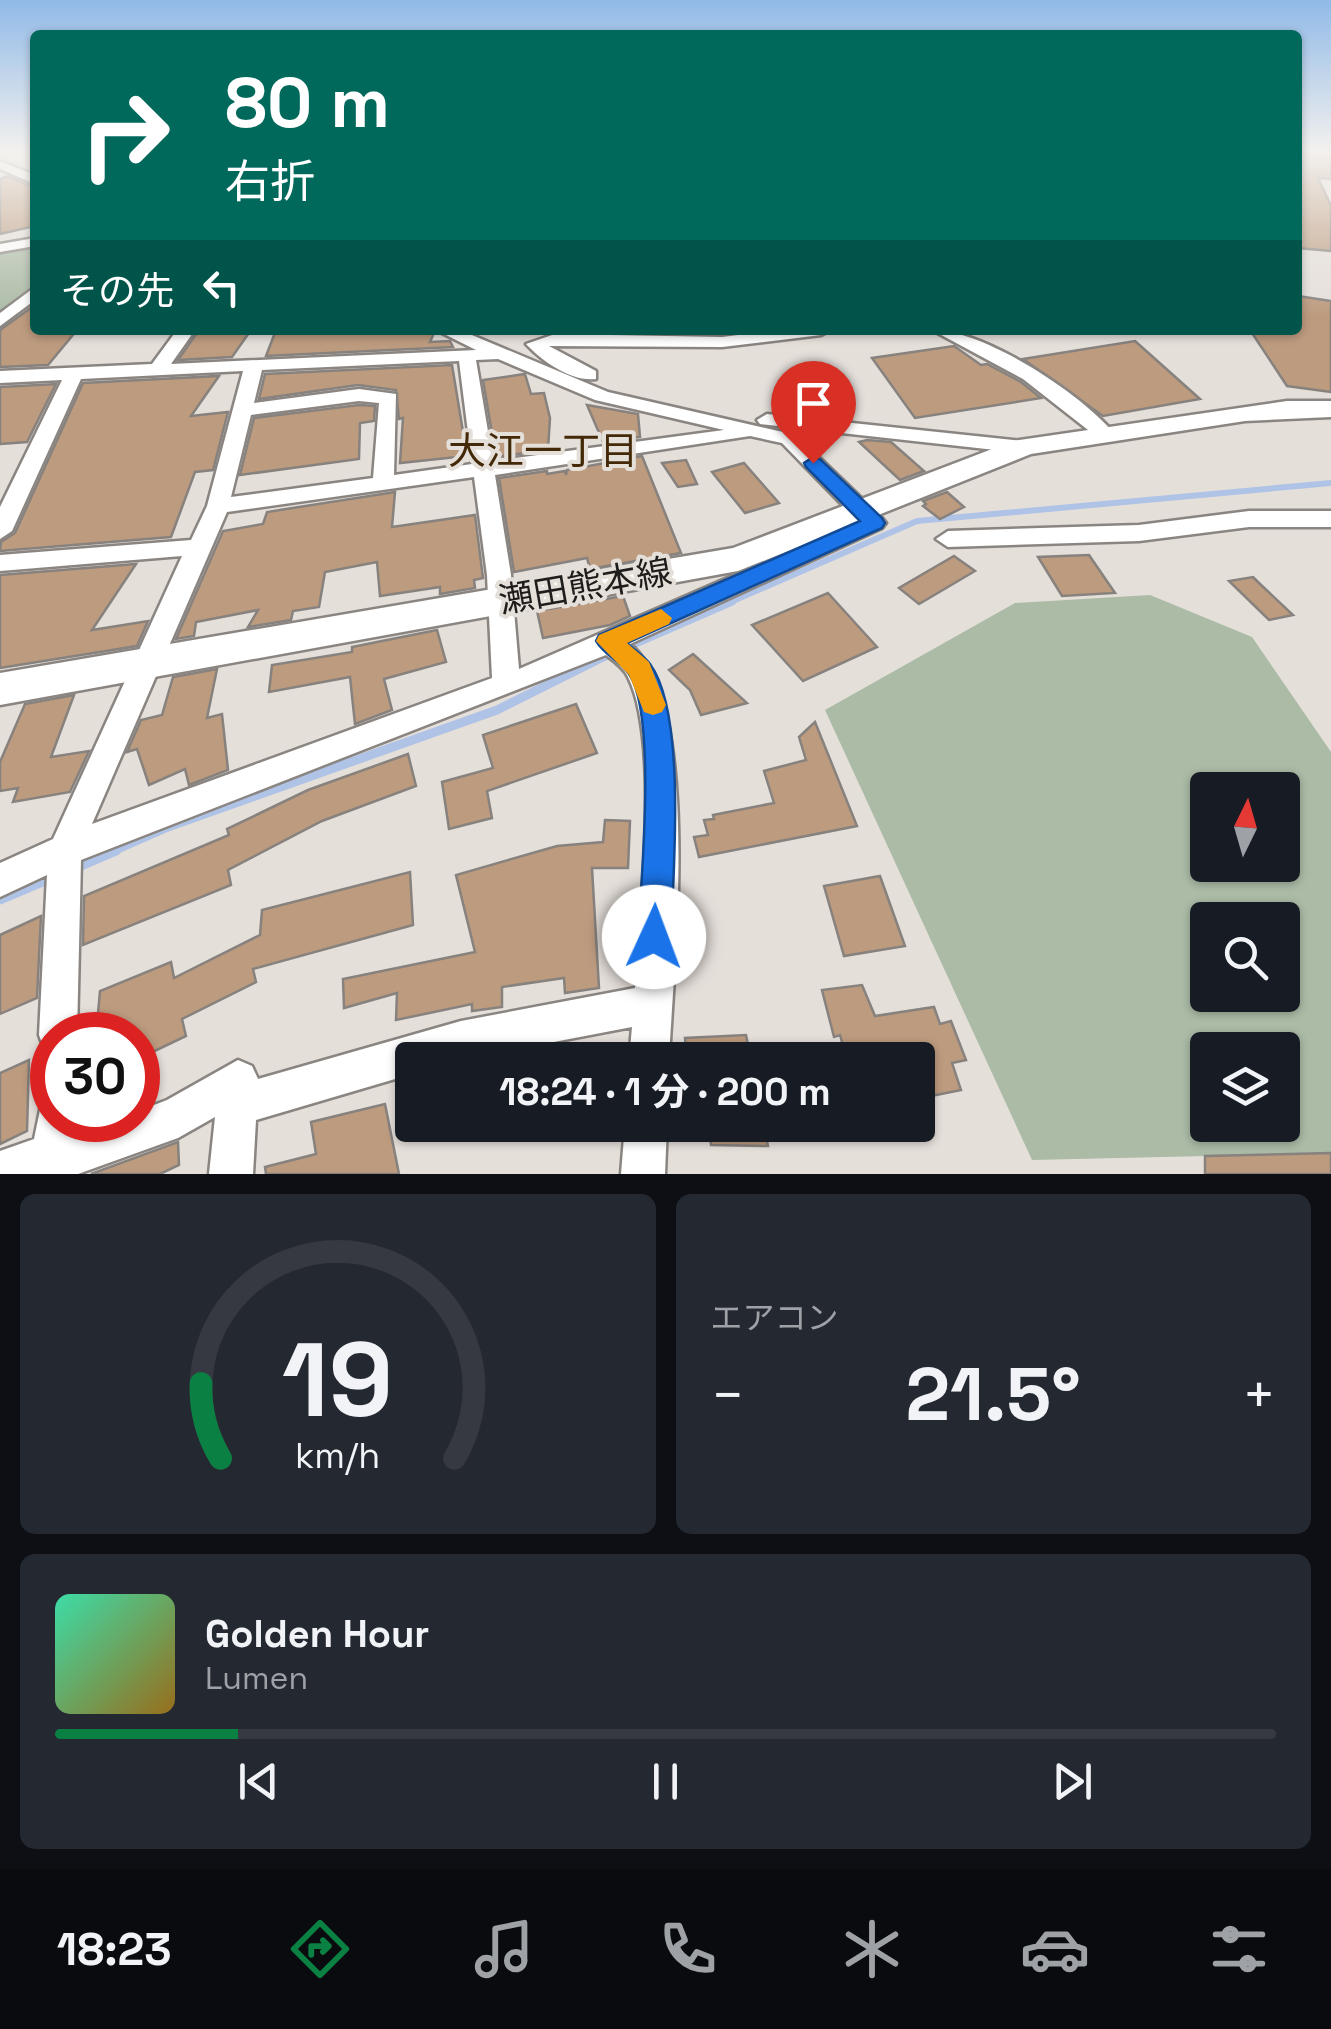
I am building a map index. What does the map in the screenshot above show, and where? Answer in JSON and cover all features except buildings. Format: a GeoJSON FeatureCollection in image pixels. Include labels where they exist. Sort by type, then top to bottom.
{"type":"FeatureCollection","features":[{"type":"Feature","properties":{"kind":"main road","name":"瀬田熊本線"},"geometry":{"type":"LineString","coordinates":[[0,688],[738,559],[1023,448],[1258,408],[1331,408]]}},
{"type":"Feature","properties":{"kind":"street"},"geometry":{"type":"LineString","coordinates":[[0,248],[30,243]]}},
{"type":"Feature","properties":{"kind":"street"},"geometry":{"type":"LineString","coordinates":[[0,320],[30,296]]}},
{"type":"Feature","properties":{"kind":"street"},"geometry":{"type":"LineString","coordinates":[[158,368],[182,335]]}},
{"type":"Feature","properties":{"kind":"street"},"geometry":{"type":"LineString","coordinates":[[0,880],[65,850],[352,746],[506,682],[554,667],[874,523],[789,439],[602,396],[456,335]]}},
{"type":"Feature","properties":{"kind":"street"},"geometry":{"type":"LineString","coordinates":[[780,335],[722,342],[555,339],[535,344],[584,373],[716,414],[833,428],[882,429],[1023,448]]}},
{"type":"Feature","properties":{"kind":"street"},"geometry":{"type":"LineString","coordinates":[[951,335],[1044,384],[1104,433]]}},
{"type":"Feature","properties":{"kind":"street"},"geometry":{"type":"LineString","coordinates":[[0,377],[500,354]]}},
{"type":"Feature","properties":{"kind":"street"},"geometry":{"type":"LineString","coordinates":[[467,357],[502,601],[506,682]]}},
{"type":"Feature","properties":{"kind":"street"},"geometry":{"type":"LineString","coordinates":[[59,1012],[65,850],[218,506],[254,364]]}},
{"type":"Feature","properties":{"kind":"street"},"geometry":{"type":"LineString","coordinates":[[0,531],[74,374]]}},
{"type":"Feature","properties":{"kind":"street"},"geometry":{"type":"LineString","coordinates":[[242,410],[359,395],[388,398],[383,484]]}},
{"type":"Feature","properties":{"kind":"street"},"geometry":{"type":"LineString","coordinates":[[218,506],[756,432]]}},
{"type":"Feature","properties":{"kind":"street"},"geometry":{"type":"LineString","coordinates":[[948,539],[1140,532],[1249,519],[1331,519]]}},
{"type":"Feature","properties":{"kind":"street"},"geometry":{"type":"LineString","coordinates":[[0,563],[199,547]]}},
{"type":"Feature","properties":{"kind":"street"},"geometry":{"type":"LineString","coordinates":[[608,641],[640,669],[654,706],[660,803],[650,1042]]}},
{"type":"Feature","properties":{"kind":"street"},"geometry":{"type":"LineString","coordinates":[[238,1105],[462,1040],[652,1004]]}},
{"type":"Feature","properties":{"kind":"street"},"geometry":{"type":"LineString","coordinates":[[2,1174],[27,1160],[178,1117],[238,1080],[231,1174]]}},
{"type":"Feature","properties":{"kind":"street"},"geometry":{"type":"LineString","coordinates":[[643,1174],[645,1142]]}},
{"type":"Feature","properties":{"kind":"green space"},"geometry":{"type":"Polygon","coordinates":[[[30,243],[30,296],[0,318],[0,248],[30,243]]]}},
{"type":"Feature","properties":{"kind":"green space"},"geometry":{"type":"Polygon","coordinates":[[[1150,595],[1252,637],[1331,752],[1331,1153],[1032,1160],[825,710],[1015,603],[1150,595]]]}},
{"type":"Feature","properties":{"kind":"waterway"},"geometry":{"type":"LineString","coordinates":[[726,604],[917,521],[1331,483]]}},
{"type":"Feature","properties":{"kind":"waterway"},"geometry":{"type":"LineString","coordinates":[[111,852],[168,827],[497,710],[603,657],[732,601]]}},
{"type":"Feature","properties":{"kind":"waterway"},"geometry":{"type":"LineString","coordinates":[[74,868],[116,850]]}},
{"type":"Feature","properties":{"kind":"waterway"},"geometry":{"type":"LineString","coordinates":[[0,899],[52,877]]}},
{"type":"Feature","properties":{"kind":"slow traffic"},"geometry":{"type":"LineString","coordinates":[[653,705],[640,669],[608,641],[661,618]]}},
{"type":"Feature","properties":{"kind":"district","name":"大江一丁目"},"geometry":{"type":"Point","coordinates":[543,451]}},
{"type":"Feature","properties":{"kind":"route"},"geometry":{"type":"LineString","coordinates":[[654,937],[660,803],[654,706],[640,669],[608,641],[874,523],[813,463]]}}]}
